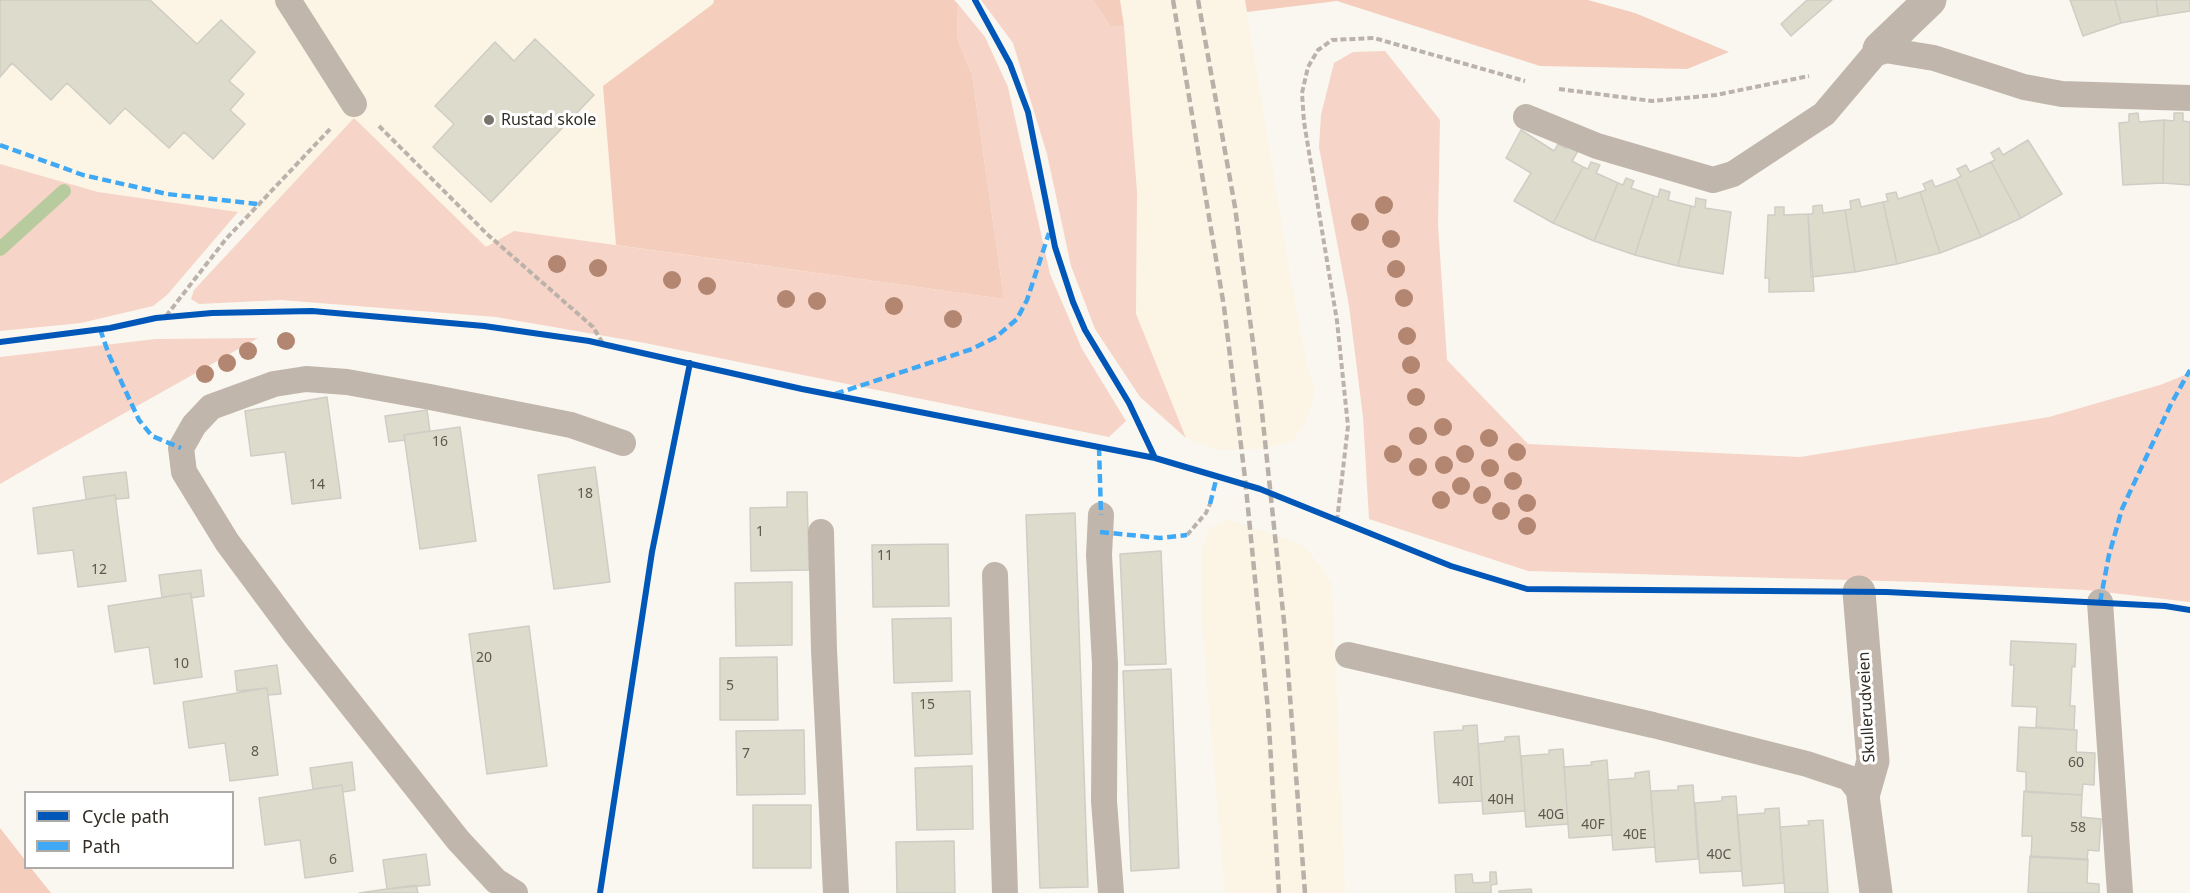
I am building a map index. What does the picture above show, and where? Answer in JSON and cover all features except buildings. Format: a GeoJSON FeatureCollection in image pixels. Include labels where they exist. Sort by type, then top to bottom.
{"type":"FeatureCollection","features":[{"type":"Feature","properties":{"kind":"street"},"geometry":{"type":"LineString","coordinates":[[1879,49],[1930,0]]}},
{"type":"Feature","properties":{"kind":"street","name":"Skullerudveien"},"geometry":{"type":"LineString","coordinates":[[1859,592],[1873,761],[1863,796],[1876,893]]}},
{"type":"Feature","properties":{"kind":"lane"},"geometry":{"type":"LineString","coordinates":[[288,0],[354,104]]}},
{"type":"Feature","properties":{"kind":"lane"},"geometry":{"type":"LineString","coordinates":[[1526,117],[1597,146],[1702,179],[1720,180],[1775,149],[1824,114],[1879,49],[1934,58],[2003,81],[2062,94],[2190,98]]}},
{"type":"Feature","properties":{"kind":"lane"},"geometry":{"type":"LineString","coordinates":[[515,893],[495,881],[458,840],[296,635],[227,542],[184,472],[181,448],[194,425],[211,407],[274,384],[306,379],[347,382],[571,425],[623,442]]}},
{"type":"Feature","properties":{"kind":"lane"},"geometry":{"type":"LineString","coordinates":[[1101,516],[1099,555],[1105,664],[1104,801],[1111,893]]}},
{"type":"Feature","properties":{"kind":"lane"},"geometry":{"type":"LineString","coordinates":[[821,532],[824,650],[836,893]]}},
{"type":"Feature","properties":{"kind":"lane"},"geometry":{"type":"LineString","coordinates":[[995,575],[1005,893]]}},
{"type":"Feature","properties":{"kind":"lane"},"geometry":{"type":"LineString","coordinates":[[2100,602],[2120,893]]}},
{"type":"Feature","properties":{"kind":"lane"},"geometry":{"type":"LineString","coordinates":[[1348,655],[1653,725],[1807,764],[1849,778],[1863,796]]}},
{"type":"Feature","properties":{"kind":"path"},"geometry":{"type":"LineString","coordinates":[[1337,521],[1348,426],[1337,321],[1304,122],[1302,93],[1308,67],[1318,50],[1332,39],[1374,38],[1529,82]]}},
{"type":"Feature","properties":{"kind":"path"},"geometry":{"type":"LineString","coordinates":[[1549,87],[1652,101],[1716,95],[1818,74]]}},
{"type":"Feature","properties":{"kind":"path"},"geometry":{"type":"LineString","coordinates":[[166,316],[234,230],[354,104],[487,234],[593,327],[604,345]]}},
{"type":"Feature","properties":{"kind":"path"},"geometry":{"type":"LineString","coordinates":[[156,318],[179,316]]}},
{"type":"Feature","properties":{"kind":"path"},"geometry":{"type":"LineString","coordinates":[[589,341],[615,347]]}},
{"type":"Feature","properties":{"kind":"path"},"geometry":{"type":"LineString","coordinates":[[1187,535],[1206,513],[1210,504]]}},
{"type":"Feature","properties":{"kind":"path"},"geometry":{"type":"LineString","coordinates":[[1328,517],[1347,525]]}},
{"type":"Feature","properties":{"kind":"shaded area","name":"Rustad skole"},"geometry":{"type":"Polygon","coordinates":[[[0,0],[919,0],[1004,299],[514,231],[416,288],[322,281],[237,212],[98,192],[0,164],[0,0]]]}},
{"type":"Feature","properties":{"kind":"shaded area"},"geometry":{"type":"Polygon","coordinates":[[[714,0],[954,0],[958,4],[957,38],[972,75],[1004,299],[616,245],[603,86],[713,4],[714,0]]]}},
{"type":"Feature","properties":{"kind":"shaded area"},"geometry":{"type":"Polygon","coordinates":[[[981,0],[1093,0],[1111,27],[1124,26],[1137,192],[1136,314],[1186,438],[1140,397],[1095,329],[1071,266],[1047,154],[1013,43],[981,0]]]}},
{"type":"Feature","properties":{"kind":"shaded area"},"geometry":{"type":"Polygon","coordinates":[[[1093,0],[1120,0],[1124,26],[1111,27],[1093,0]]]}},
{"type":"Feature","properties":{"kind":"shaded area"},"geometry":{"type":"Polygon","coordinates":[[[1120,0],[1245,0],[1288,264],[1307,366],[1315,390],[1307,419],[1293,441],[1260,449],[1219,450],[1186,438],[1136,314],[1137,192],[1120,0]]]}},
{"type":"Feature","properties":{"kind":"shaded area"},"geometry":{"type":"Polygon","coordinates":[[[1245,0],[1588,0],[1635,13],[1729,52],[1687,69],[1540,66],[1337,1],[1247,12],[1245,0]]]}},
{"type":"Feature","properties":{"kind":"shaded area"},"geometry":{"type":"Polygon","coordinates":[[[958,4],[985,37],[1008,87],[1050,274],[1082,349],[1126,421],[1109,437],[645,343],[496,317],[281,300],[199,304],[191,299],[194,290],[354,118],[486,247],[514,231],[1004,299],[972,75],[957,38],[958,4]]]}},
{"type":"Feature","properties":{"kind":"shaded area"},"geometry":{"type":"Polygon","coordinates":[[[1385,51],[1440,120],[1438,225],[1447,360],[1528,444],[1800,457],[2049,417],[2160,385],[2190,373],[2190,602],[2086,590],[1920,582],[1528,571],[1369,519],[1363,417],[1349,306],[1319,147],[1321,115],[1334,63],[1353,52],[1385,51]]]}},
{"type":"Feature","properties":{"kind":"shaded area"},"geometry":{"type":"Polygon","coordinates":[[[0,164],[98,192],[238,212],[167,295],[153,306],[81,323],[0,331],[0,164]]]}},
{"type":"Feature","properties":{"kind":"shaded area"},"geometry":{"type":"Polygon","coordinates":[[[258,338],[0,484],[0,357],[156,339],[258,338]]]}},
{"type":"Feature","properties":{"kind":"shaded area"},"geometry":{"type":"Polygon","coordinates":[[[1229,520],[1301,544],[1322,567],[1332,585],[1345,893],[1225,893],[1202,625],[1201,551],[1210,528],[1229,520]]]}},
{"type":"Feature","properties":{"kind":"shaded area"},"geometry":{"type":"Polygon","coordinates":[[[0,828],[24,859],[24,869],[32,869],[51,893],[0,893],[0,828]]]}},
{"type":"Feature","properties":{"kind":"waterway"},"geometry":{"type":"LineString","coordinates":[[0,249],[64,191]]}},
{"type":"Feature","properties":{"kind":"railway"},"geometry":{"type":"LineString","coordinates":[[1173,0],[1224,307],[1245,478],[1268,710],[1279,893]]}},
{"type":"Feature","properties":{"kind":"railway"},"geometry":{"type":"LineString","coordinates":[[1198,0],[1235,207],[1261,403],[1285,631],[1305,893]]}},
{"type":"Feature","properties":{"kind":"marked path"},"geometry":{"type":"LineString","coordinates":[[0,145],[83,175],[167,194],[257,204]]}},
{"type":"Feature","properties":{"kind":"marked path"},"geometry":{"type":"LineString","coordinates":[[835,394],[972,349],[996,337],[1017,319],[1027,300],[1049,233]]}},
{"type":"Feature","properties":{"kind":"marked path"},"geometry":{"type":"LineString","coordinates":[[100,329],[109,355],[139,420],[152,436],[181,448]]}},
{"type":"Feature","properties":{"kind":"marked path"},"geometry":{"type":"LineString","coordinates":[[2100,602],[2109,555],[2122,509],[2171,404],[2190,370]]}},
{"type":"Feature","properties":{"kind":"marked path"},"geometry":{"type":"LineString","coordinates":[[1099,447],[1101,515]]}},
{"type":"Feature","properties":{"kind":"marked path"},"geometry":{"type":"LineString","coordinates":[[1210,504],[1217,476]]}},
{"type":"Feature","properties":{"kind":"marked path"},"geometry":{"type":"LineString","coordinates":[[1100,532],[1160,538],[1187,535]]}},
{"type":"Feature","properties":{"kind":"cycle path"},"geometry":{"type":"LineString","coordinates":[[975,0],[1010,64],[1028,112],[1055,247],[1073,302],[1085,330],[1129,403],[1155,458]]}},
{"type":"Feature","properties":{"kind":"cycle path"},"geometry":{"type":"LineString","coordinates":[[0,342],[110,328],[156,318],[212,313],[312,311],[484,326],[589,341],[802,389],[1155,458],[1260,489],[1451,566],[1527,589],[1887,592],[2165,606],[2190,610]]}},
{"type":"Feature","properties":{"kind":"cycle path"},"geometry":{"type":"LineString","coordinates":[[600,893],[652,552],[690,363]]}},
{"type":"Feature","properties":{"kind":"place","name":"Rustad skole"},"geometry":{"type":"Point","coordinates":[489,120]}}]}
